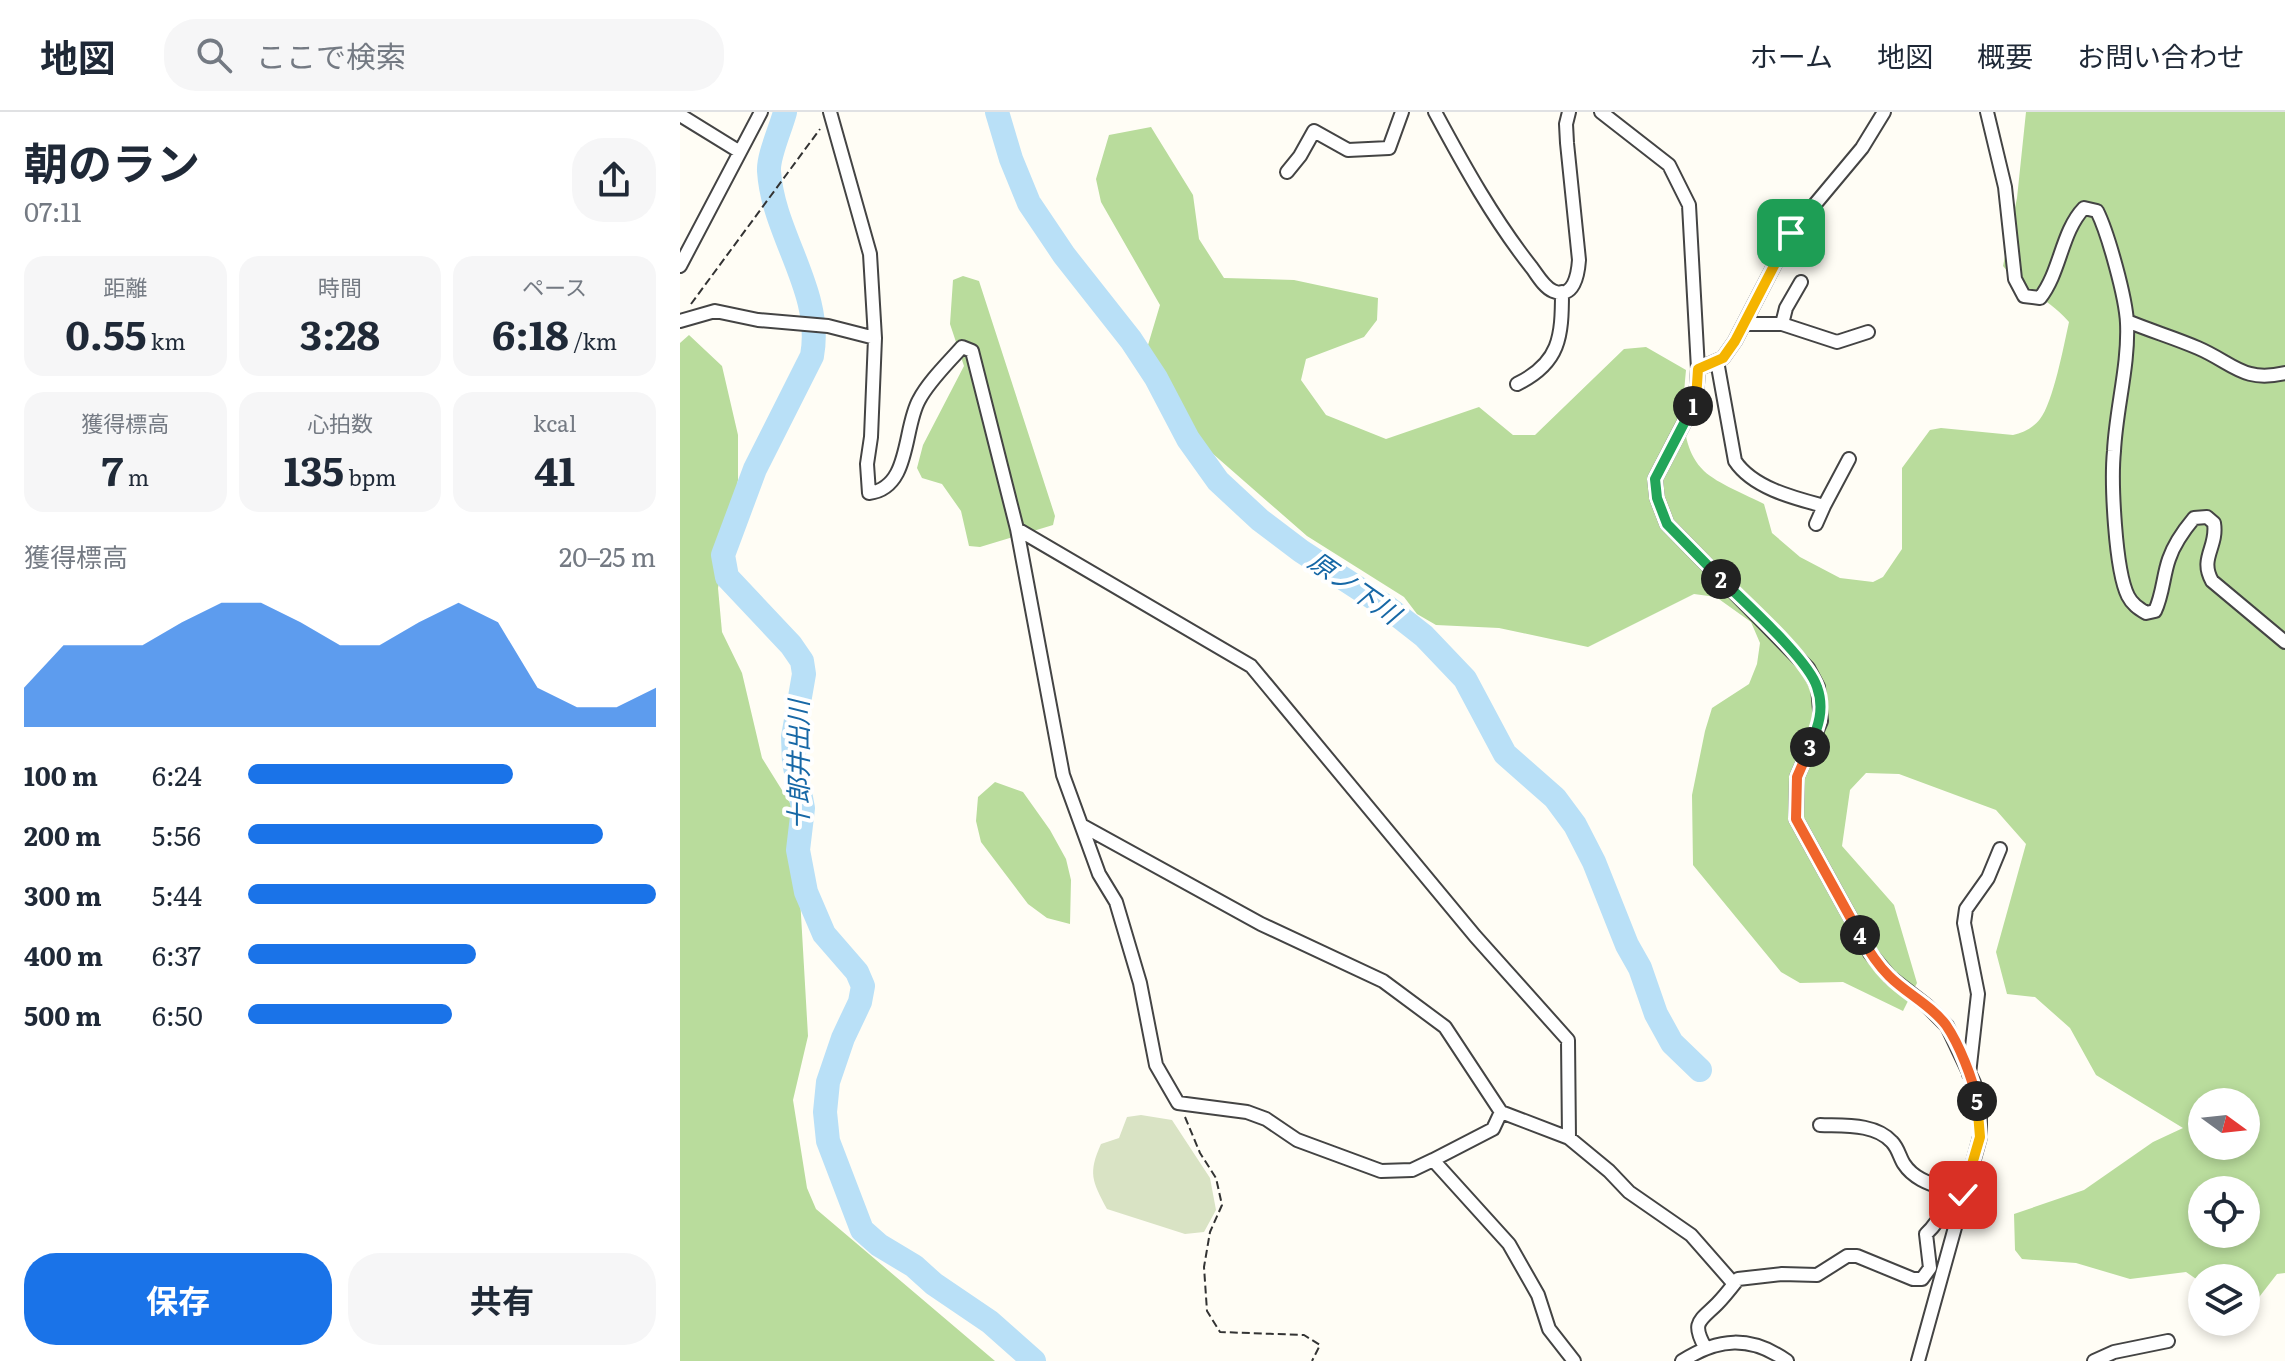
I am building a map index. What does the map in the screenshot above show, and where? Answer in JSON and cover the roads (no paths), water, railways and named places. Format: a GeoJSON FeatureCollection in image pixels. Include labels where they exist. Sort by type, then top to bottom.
{"type":"FeatureCollection","features":[{"type":"Feature","properties":{"kind":"street"},"geometry":{"type":"LineString","coordinates":[[680,266],[761,112]]}},
{"type":"Feature","properties":{"kind":"street"},"geometry":{"type":"LineString","coordinates":[[1287,172],[1314,131],[1348,150],[1389,148],[1402,112]]}},
{"type":"Feature","properties":{"kind":"street"},"geometry":{"type":"LineString","coordinates":[[1435,112],[1514,246],[1554,292],[1570,289],[1578,280],[1579,260],[1566,124],[1569,112]]}},
{"type":"Feature","properties":{"kind":"street"},"geometry":{"type":"LineString","coordinates":[[1601,112],[1669,165],[1689,205],[1698,369],[1696,400],[1655,479],[1657,498],[1667,524],[1808,668],[1818,687],[1821,721],[1797,777],[1796,819],[1870,953],[1890,977],[1947,1026],[1974,1083],[1980,1137],[1918,1361]]}},
{"type":"Feature","properties":{"kind":"street"},"geometry":{"type":"LineString","coordinates":[[1698,369],[1723,358],[1791,233],[1862,148],[1884,112]]}},
{"type":"Feature","properties":{"kind":"street"},"geometry":{"type":"LineString","coordinates":[[1987,112],[2005,187],[2015,279],[2024,296],[2040,298],[2051,284],[2076,217],[2084,208],[2097,211],[2105,228],[2127,321],[2113,453],[2117,536],[2121,574],[2128,597],[2146,613],[2155,611],[2160,602],[2169,557],[2185,528],[2194,518],[2207,517],[2214,523],[2216,534],[2206,562],[2212,581],[2285,642]]}},
{"type":"Feature","properties":{"kind":"street"},"geometry":{"type":"LineString","coordinates":[[830,114],[870,254],[875,338],[867,464],[869,493],[880,491],[894,478],[904,456],[911,418],[919,399],[962,347],[972,351],[1017,529],[1063,775],[1099,874],[1116,902],[1140,983],[1156,1065],[1178,1103],[1247,1112],[1266,1119],[1297,1140],[1381,1171],[1412,1170],[1433,1160],[1493,1129],[1501,1112]]}},
{"type":"Feature","properties":{"kind":"street"},"geometry":{"type":"LineString","coordinates":[[680,115],[740,152]]}},
{"type":"Feature","properties":{"kind":"street"},"geometry":{"type":"LineString","coordinates":[[1782,324],[1786,308],[1801,282]]}},
{"type":"Feature","properties":{"kind":"street"},"geometry":{"type":"LineString","coordinates":[[1517,384],[1547,365],[1562,323],[1562,292]]}},
{"type":"Feature","properties":{"kind":"street"},"geometry":{"type":"LineString","coordinates":[[680,321],[715,311],[758,320],[828,326],[875,338]]}},
{"type":"Feature","properties":{"kind":"street"},"geometry":{"type":"LineString","coordinates":[[2127,321],[2200,349],[2235,370],[2266,377],[2285,373]]}},
{"type":"Feature","properties":{"kind":"street"},"geometry":{"type":"LineString","coordinates":[[1744,324],[1782,324],[1837,342],[1868,332]]}},
{"type":"Feature","properties":{"kind":"street"},"geometry":{"type":"LineString","coordinates":[[1717,361],[1735,461],[1741,470],[1786,497],[1824,506]]}},
{"type":"Feature","properties":{"kind":"street"},"geometry":{"type":"LineString","coordinates":[[1816,524],[1849,459]]}},
{"type":"Feature","properties":{"kind":"street"},"geometry":{"type":"LineString","coordinates":[[1017,529],[1251,666],[1475,936],[1568,1040],[1569,1138]]}},
{"type":"Feature","properties":{"kind":"street"},"geometry":{"type":"LineString","coordinates":[[1083,826],[1261,924],[1383,981],[1445,1027],[1501,1112],[1569,1138],[1629,1192],[1691,1235],[1734,1284]]}},
{"type":"Feature","properties":{"kind":"street"},"geometry":{"type":"LineString","coordinates":[[1969,1074],[1978,994],[1964,923],[1966,909],[1988,878],[2000,849]]}},
{"type":"Feature","properties":{"kind":"street"},"geometry":{"type":"LineString","coordinates":[[1820,1125],[1855,1126],[1874,1131],[1892,1142],[1906,1167],[1920,1180],[1953,1192]]}},
{"type":"Feature","properties":{"kind":"street"},"geometry":{"type":"LineString","coordinates":[[1433,1160],[1509,1244],[1538,1295],[1549,1329],[1574,1361]]}},
{"type":"Feature","properties":{"kind":"street"},"geometry":{"type":"LineString","coordinates":[[1705,1347],[1697,1334],[1698,1323],[1702,1315],[1715,1306],[1738,1279],[1782,1274],[1817,1275],[1847,1256],[1857,1256],[1913,1279],[1922,1279],[1930,1268],[1926,1234],[1945,1213],[1953,1192],[1969,1173]]}},
{"type":"Feature","properties":{"kind":"street"},"geometry":{"type":"LineString","coordinates":[[2094,1361],[2114,1352],[2168,1341]]}},
{"type":"Feature","properties":{"kind":"street"},"geometry":{"type":"LineString","coordinates":[[1682,1361],[1705,1347],[1740,1342],[1774,1352],[1787,1361]]}},
{"type":"Feature","properties":{"kind":"waterway","name":"十郎井出川"},"geometry":{"type":"LineString","coordinates":[[785,112],[769,171],[772,195],[811,309],[814,332],[812,356],[755,469],[723,555],[727,577],[791,645],[802,661],[804,674],[793,737],[794,762],[803,808],[798,850],[806,892],[824,934],[857,972],[863,986],[860,1002],[843,1038],[828,1082],[825,1112],[828,1141],[862,1230],[990,1322],[1034,1361]]}},
{"type":"Feature","properties":{"kind":"waterway","name":"原ノ下川"},"geometry":{"type":"LineString","coordinates":[[997,112],[1029,203],[1064,255],[1131,340],[1156,378],[1188,439],[1218,481],[1260,520],[1301,551],[1387,607],[1424,636],[1465,679],[1505,754],[1555,798],[1575,825],[1640,968],[1656,1014],[1672,1043],[1700,1070]]}}]}
